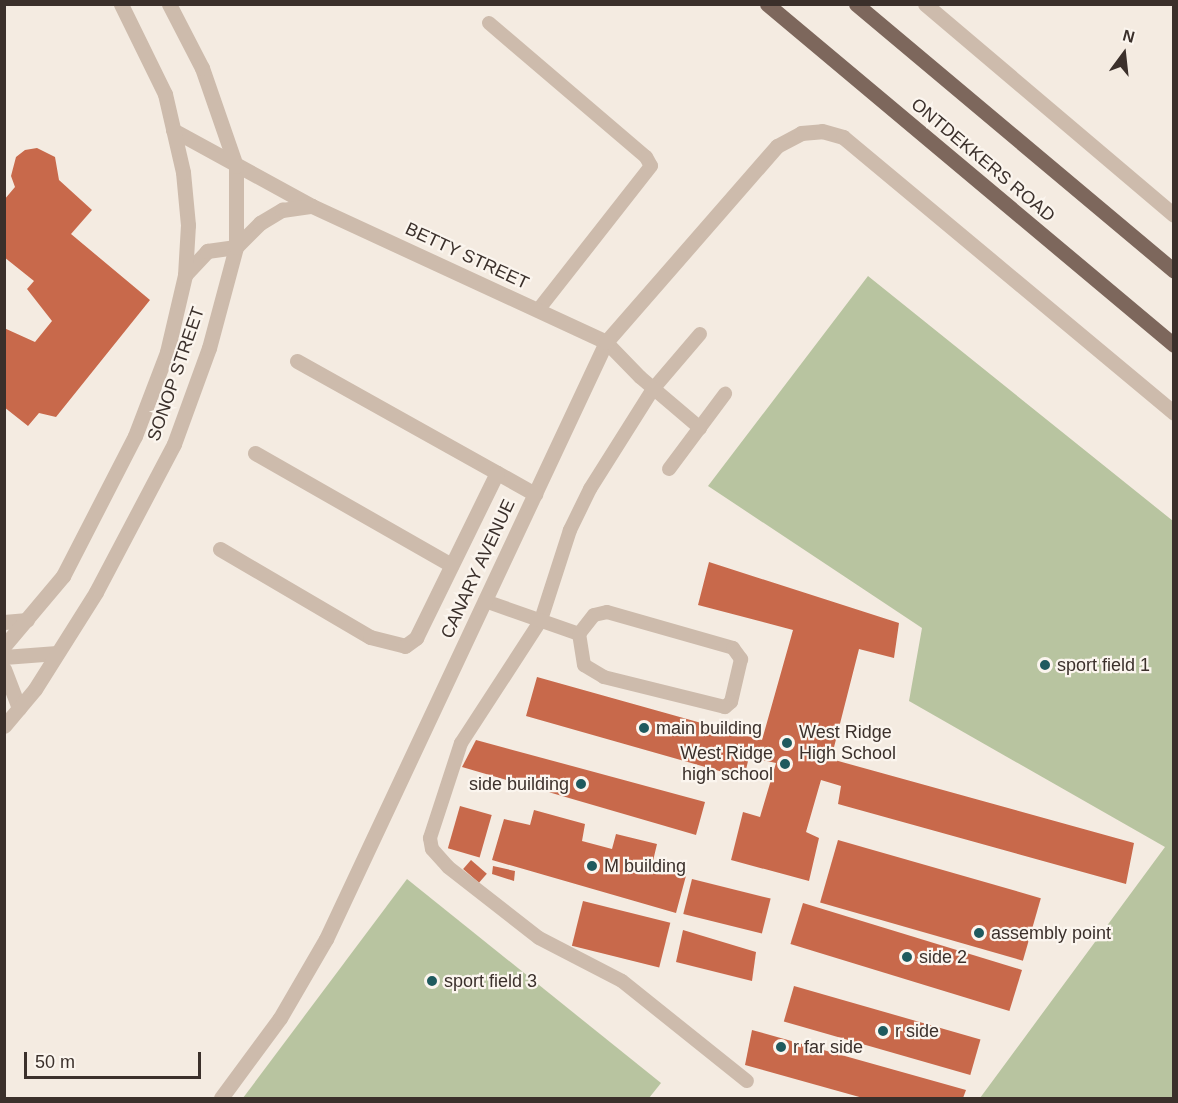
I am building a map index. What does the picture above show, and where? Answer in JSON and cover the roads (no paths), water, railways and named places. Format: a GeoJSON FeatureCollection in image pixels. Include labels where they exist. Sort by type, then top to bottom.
{"type":"FeatureCollection","features":[{"type":"Feature","properties":{"kind":"main road","name":"ONTDEKKERS ROAD"},"geometry":{"type":"LineString","coordinates":[[767,4],[1173,345]]}},
{"type":"Feature","properties":{"kind":"main road","name":"ONTDEKKERS ROAD"},"geometry":{"type":"LineString","coordinates":[[856,4],[1173,272]]}},
{"type":"Feature","properties":{"kind":"street","name":"SONOP STREET"},"geometry":{"type":"LineString","coordinates":[[4,646],[63,576],[135,436],[167,352],[185,275],[188,225],[183,172],[165,94],[121,4]]}},
{"type":"Feature","properties":{"kind":"street","name":"SONOP STREET"},"geometry":{"type":"LineString","coordinates":[[4,726],[57,654],[96,592],[174,444],[209,348],[236,247],[236,166],[202,68],[169,4]]}},
{"type":"Feature","properties":{"kind":"street"},"geometry":{"type":"LineString","coordinates":[[925,4],[1173,215]]}},
{"type":"Feature","properties":{"kind":"street","name":"BETTY STREET"},"geometry":{"type":"LineString","coordinates":[[173,130],[312,206],[606,342]]}},
{"type":"Feature","properties":{"kind":"street","name":"CANARY AVENUE"},"geometry":{"type":"LineString","coordinates":[[221,1098],[280,1018],[326,939],[606,342],[777,146],[801,133],[822,131],[843,137],[1173,413]]}},
{"type":"Feature","properties":{"kind":"street"},"geometry":{"type":"LineString","coordinates":[[185,275],[207,251],[236,247],[260,224],[282,210],[312,206]]}},
{"type":"Feature","properties":{"kind":"street"},"geometry":{"type":"LineString","coordinates":[[297,361],[535,494]]}},
{"type":"Feature","properties":{"kind":"street"},"geometry":{"type":"LineString","coordinates":[[255,453],[451,565]]}},
{"type":"Feature","properties":{"kind":"street"},"geometry":{"type":"LineString","coordinates":[[220,549],[370,637],[405,646],[416,638],[497,472]]}},
{"type":"Feature","properties":{"kind":"street"},"geometry":{"type":"LineString","coordinates":[[4,622],[27,620]]}},
{"type":"Feature","properties":{"kind":"street"},"geometry":{"type":"LineString","coordinates":[[4,657],[57,654]]}},
{"type":"Feature","properties":{"kind":"street"},"geometry":{"type":"LineString","coordinates":[[4,669],[19,708]]}},
{"type":"Feature","properties":{"kind":"lane"},"geometry":{"type":"LineString","coordinates":[[489,23],[646,157],[651,166],[538,310]]}},
{"type":"Feature","properties":{"kind":"lane"},"geometry":{"type":"LineString","coordinates":[[700,334],[653,389],[575,519],[541,620],[466,732],[432,828],[432,849],[448,867],[539,938],[622,981],[747,1081]]}},
{"type":"Feature","properties":{"kind":"lane"},"geometry":{"type":"LineString","coordinates":[[606,342],[653,389],[700,428]]}},
{"type":"Feature","properties":{"kind":"lane"},"geometry":{"type":"LineString","coordinates":[[669,469],[725,394]]}},
{"type":"Feature","properties":{"kind":"lane"},"geometry":{"type":"LineString","coordinates":[[485,601],[579,634]]}},
{"type":"Feature","properties":{"kind":"lane"},"geometry":{"type":"LineString","coordinates":[[607,612],[733,648],[741,659],[731,702],[725,707],[604,677],[584,665],[579,634],[594,615],[607,612]]}},
{"type":"Feature","properties":{"kind":"place","name":"sport field 1"},"geometry":{"type":"Point","coordinates":[1045,665]}},
{"type":"Feature","properties":{"kind":"place","name":"main building"},"geometry":{"type":"Point","coordinates":[644,728]}},
{"type":"Feature","properties":{"kind":"place","name":"West Ridge High School"},"geometry":{"type":"Point","coordinates":[787,743]}},
{"type":"Feature","properties":{"kind":"place","name":"West Ridge high school"},"geometry":{"type":"Point","coordinates":[785,764]}},
{"type":"Feature","properties":{"kind":"place","name":"side building"},"geometry":{"type":"Point","coordinates":[581,784]}},
{"type":"Feature","properties":{"kind":"place","name":"M building"},"geometry":{"type":"Point","coordinates":[592,866]}},
{"type":"Feature","properties":{"kind":"place","name":"assembly point"},"geometry":{"type":"Point","coordinates":[979,933]}},
{"type":"Feature","properties":{"kind":"place","name":"side 2"},"geometry":{"type":"Point","coordinates":[907,957]}},
{"type":"Feature","properties":{"kind":"place","name":"sport field 3"},"geometry":{"type":"Point","coordinates":[432,981]}},
{"type":"Feature","properties":{"kind":"place","name":"r side"},"geometry":{"type":"Point","coordinates":[883,1031]}},
{"type":"Feature","properties":{"kind":"place","name":"r far side"},"geometry":{"type":"Point","coordinates":[781,1047]}}]}
